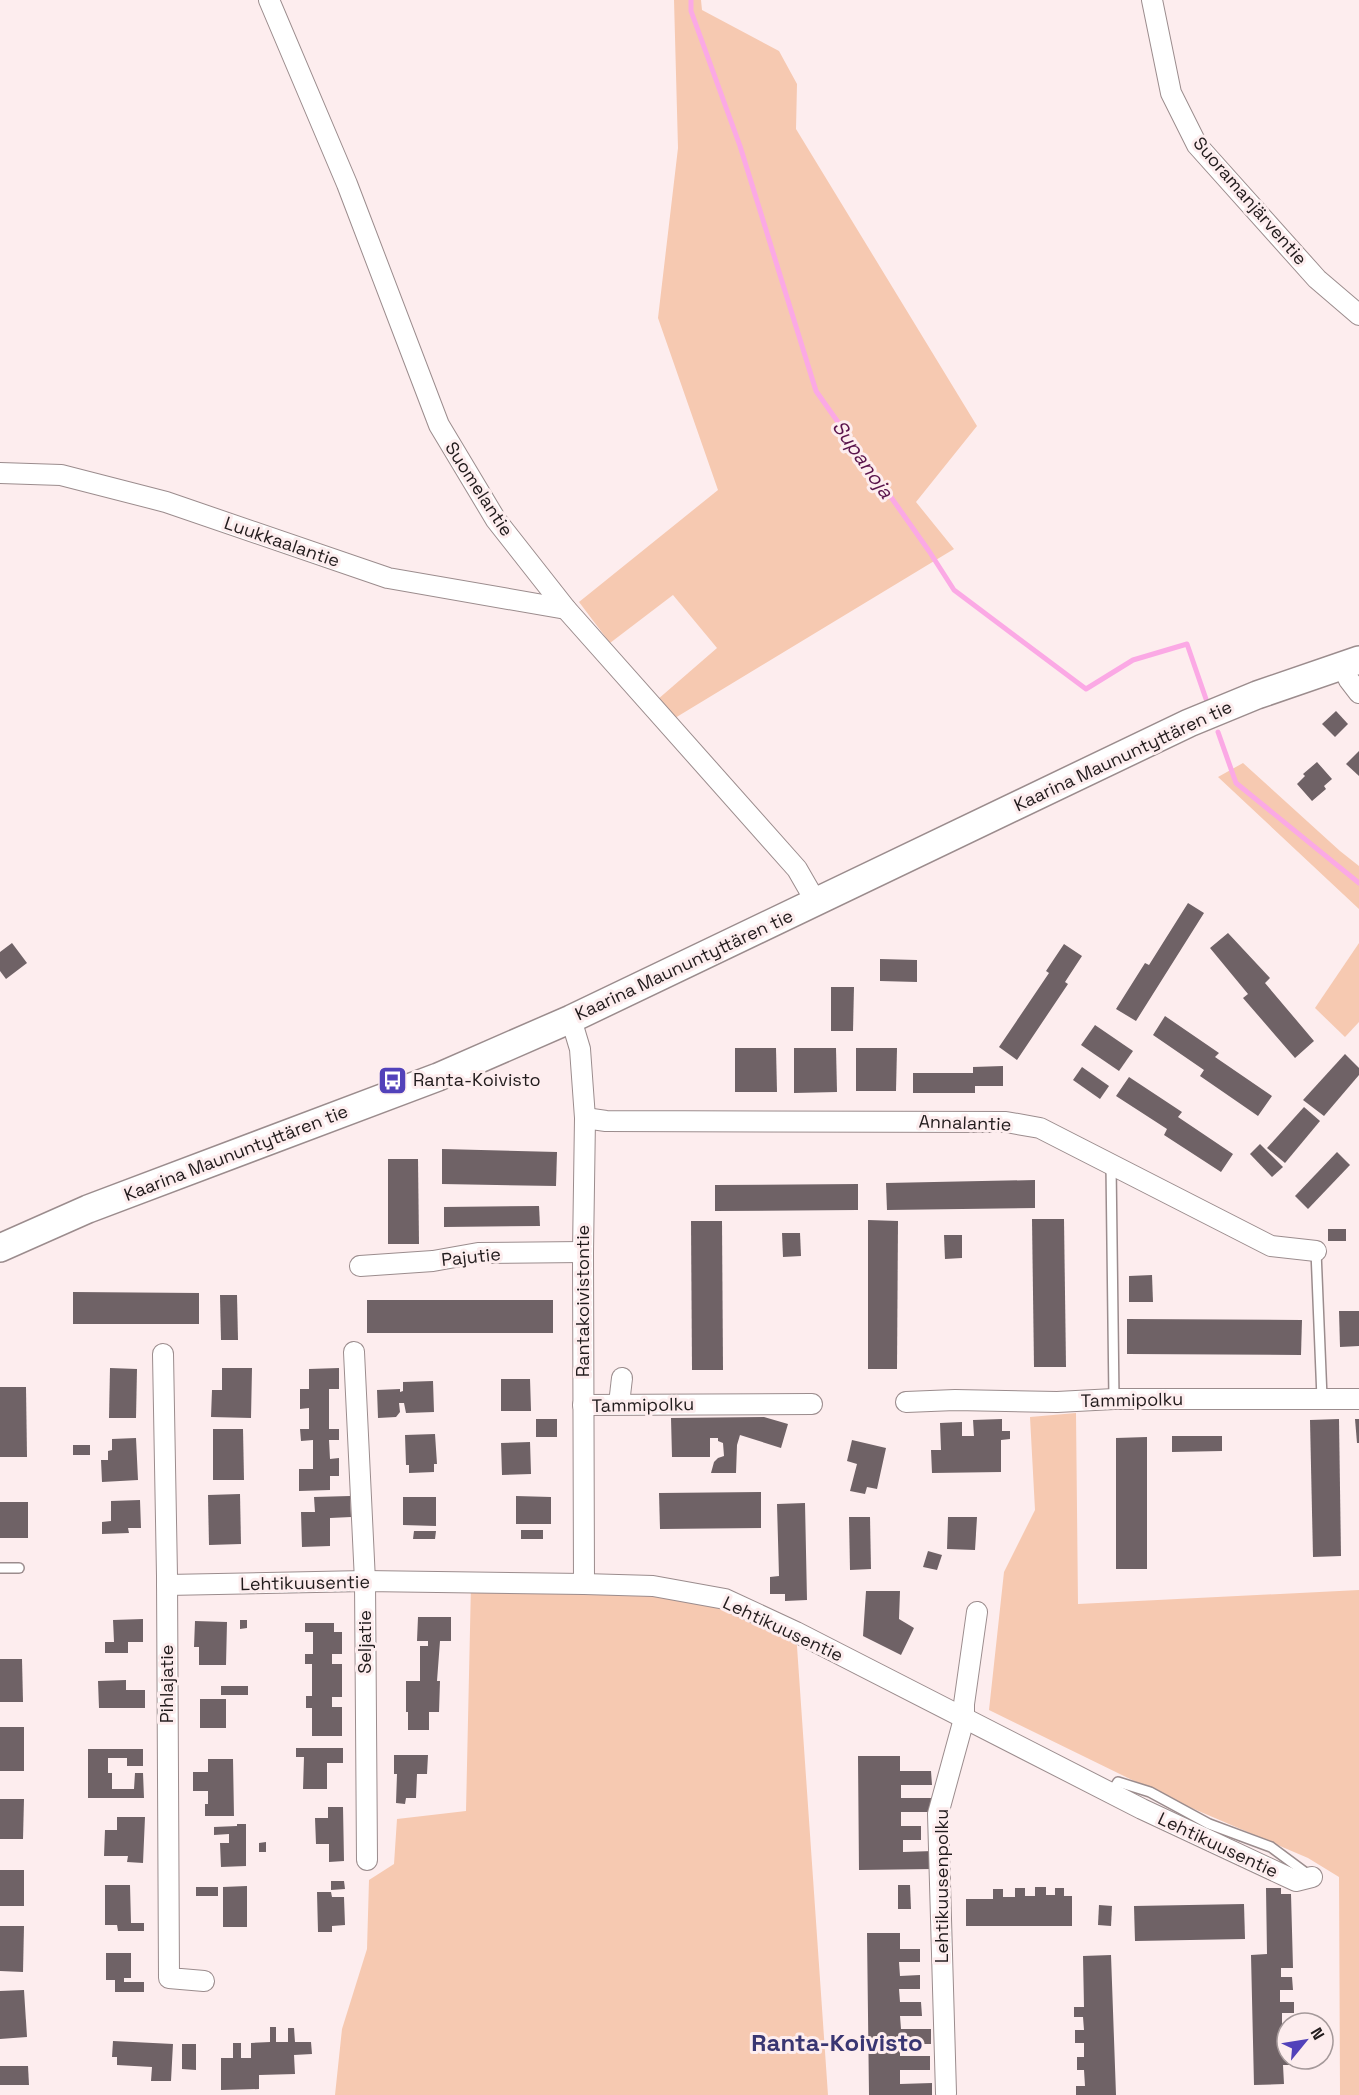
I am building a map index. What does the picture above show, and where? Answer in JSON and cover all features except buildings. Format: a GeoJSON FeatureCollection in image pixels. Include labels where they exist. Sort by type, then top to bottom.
{"type":"FeatureCollection","features":[{"type":"Feature","properties":{"kind":"main road","name":"Kaarina Maununtyttären tie"},"geometry":{"type":"LineString","coordinates":[[0,1248],[88,1209],[438,1077],[571,1019],[1189,723],[1257,695],[1350,662]]}},
{"type":"Feature","properties":{"kind":"street","name":"Suomelantie"},"geometry":{"type":"LineString","coordinates":[[269,0],[347,184],[438,425],[496,520],[566,609],[797,869],[816,902]]}},
{"type":"Feature","properties":{"kind":"street","name":"Suoramanjärventie"},"geometry":{"type":"LineString","coordinates":[[1152,0],[1171,93],[1197,145],[1317,279],[1359,315]]}},
{"type":"Feature","properties":{"kind":"street","name":"Luukkaalantie"},"geometry":{"type":"LineString","coordinates":[[0,473],[61,475],[166,502],[388,578],[566,609]]}},
{"type":"Feature","properties":{"kind":"street"},"geometry":{"type":"LineString","coordinates":[[1350,662],[1349,680],[1359,693]]}},
{"type":"Feature","properties":{"kind":"street","name":"Rantakoivistontie"},"geometry":{"type":"LineString","coordinates":[[571,1019],[580,1048],[585,1118],[584,1584]]}},
{"type":"Feature","properties":{"kind":"street","name":"Annalantie"},"geometry":{"type":"LineString","coordinates":[[585,1118],[606,1121],[1006,1122],[1040,1128],[1271,1246],[1316,1251]]}},
{"type":"Feature","properties":{"kind":"street","name":"Pajutie"},"geometry":{"type":"LineString","coordinates":[[360,1266],[433,1261],[478,1253],[583,1252]]}},
{"type":"Feature","properties":{"kind":"street","name":"Seljatie"},"geometry":{"type":"LineString","coordinates":[[354,1352],[365,1581],[367,1860]]}},
{"type":"Feature","properties":{"kind":"street","name":"Pihlajatie"},"geometry":{"type":"LineString","coordinates":[[163,1354],[170,1978],[204,1981]]}},
{"type":"Feature","properties":{"kind":"street"},"geometry":{"type":"LineString","coordinates":[[619,1404],[622,1378]]}},
{"type":"Feature","properties":{"kind":"street","name":"Tammipolku"},"geometry":{"type":"LineString","coordinates":[[906,1402],[1359,1399]]}},
{"type":"Feature","properties":{"kind":"street","name":"Tammipolku"},"geometry":{"type":"LineString","coordinates":[[583,1405],[812,1404]]}},
{"type":"Feature","properties":{"kind":"street","name":"Lehtikuusentie"},"geometry":{"type":"LineString","coordinates":[[167,1585],[365,1581],[584,1584],[653,1586],[725,1599],[796,1632],[1163,1819],[1296,1881],[1315,1878]]}},
{"type":"Feature","properties":{"kind":"street","name":"Lehtikuusenpolku"},"geometry":{"type":"LineString","coordinates":[[946,2092],[938,1814],[964,1719],[976,1612]]}},
{"type":"Feature","properties":{"kind":"lane"},"geometry":{"type":"LineString","coordinates":[[1111,1164],[1114,1399]]}},
{"type":"Feature","properties":{"kind":"lane"},"geometry":{"type":"LineString","coordinates":[[1316,1251],[1322,1398]]}},
{"type":"Feature","properties":{"kind":"lane"},"geometry":{"type":"LineString","coordinates":[[0,1568],[19,1568]]}},
{"type":"Feature","properties":{"kind":"shaded area"},"geometry":{"type":"Polygon","coordinates":[[[674,0],[701,0],[702,10],[779,51],[797,84],[796,129],[977,426],[916,502],[954,549],[675,718],[657,700],[717,648],[673,595],[610,643],[579,602],[718,490],[658,318],[678,148],[674,0]]]}},
{"type":"Feature","properties":{"kind":"shaded area"},"geometry":{"type":"Polygon","coordinates":[[[1243,763],[1359,866],[1359,909],[1218,777],[1243,763]]]}},
{"type":"Feature","properties":{"kind":"shaded area"},"geometry":{"type":"Polygon","coordinates":[[[1359,943],[1359,1022],[1345,1037],[1315,1008],[1359,943]]]}},
{"type":"Feature","properties":{"kind":"shaded area"},"geometry":{"type":"Polygon","coordinates":[[[1076,1413],[1078,1604],[1359,1590],[1359,2095],[1340,2095],[1339,1877],[1308,1858],[1173,1800],[989,1710],[1004,1572],[1035,1510],[1030,1417],[1076,1413]]]}},
{"type":"Feature","properties":{"kind":"shaded area"},"geometry":{"type":"Polygon","coordinates":[[[471,1584],[700,1593],[796,1632],[828,2095],[335,2095],[342,2029],[367,1949],[369,1880],[394,1864],[397,1819],[466,1811],[471,1584]]]}},
{"type":"Feature","properties":{"kind":"waterway","name":"Supanoja"},"geometry":{"type":"LineString","coordinates":[[691,0],[691,11],[740,146],[816,391],[954,590],[1086,689],[1133,660],[1187,644],[1206,699]]}},
{"type":"Feature","properties":{"kind":"waterway"},"geometry":{"type":"LineString","coordinates":[[1218,732],[1236,783],[1359,883]]}},
{"type":"Feature","properties":{"kind":"place","name":"Ranta-Koivisto"},"geometry":{"type":"Point","coordinates":[392,1080]}},
{"type":"Feature","properties":{"kind":"district","name":"Ranta-Koivisto"},"geometry":{"type":"Point","coordinates":[837,2043]}}]}
